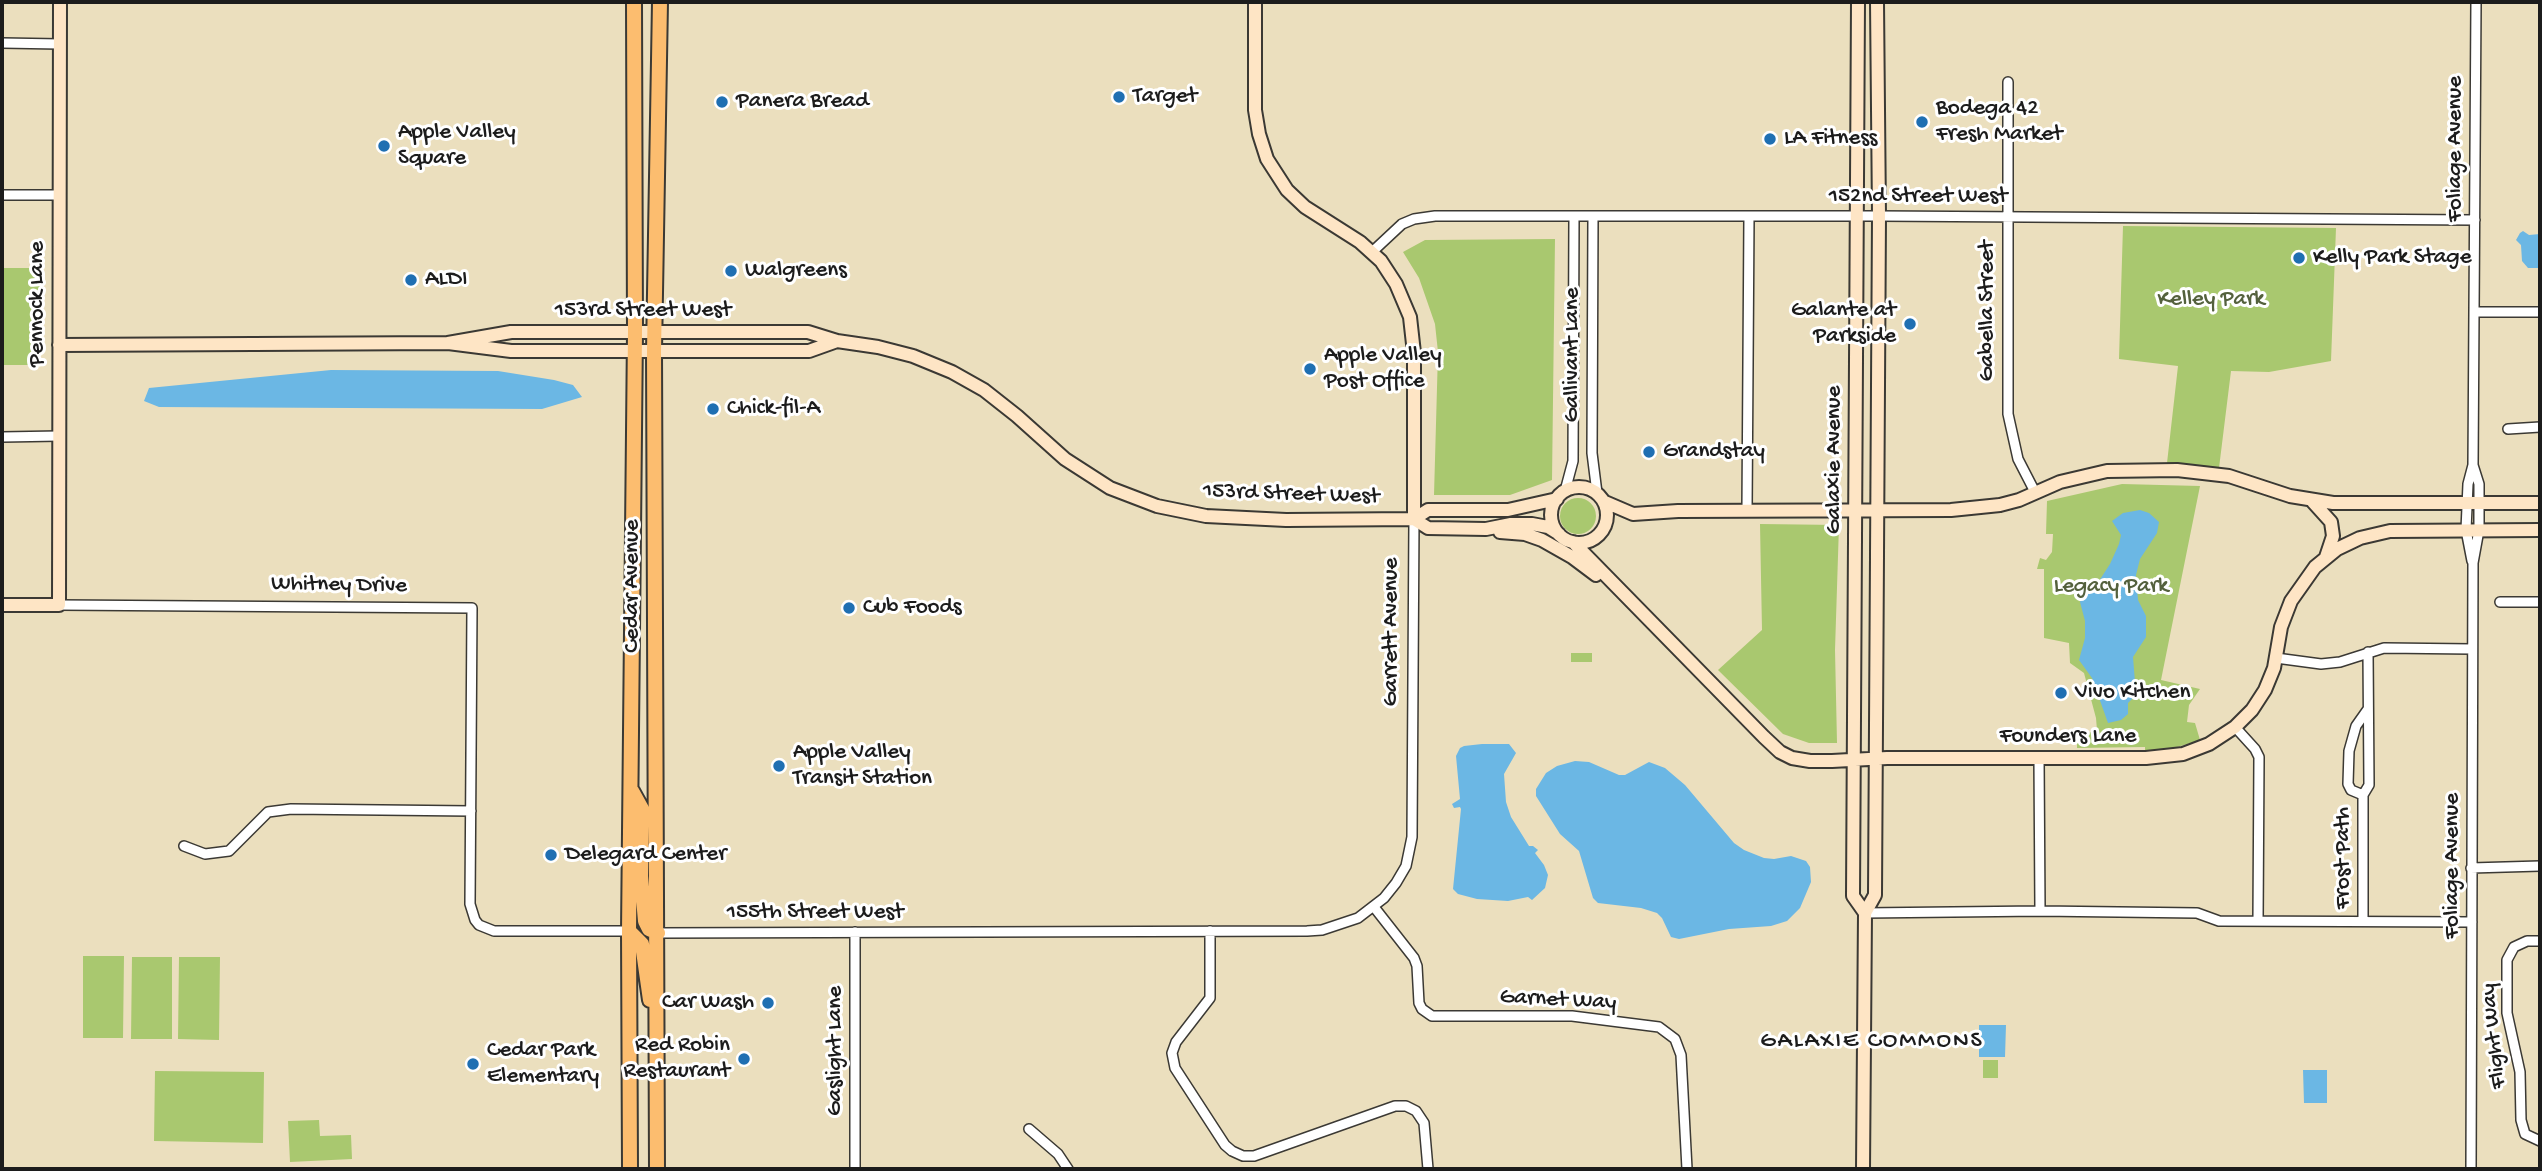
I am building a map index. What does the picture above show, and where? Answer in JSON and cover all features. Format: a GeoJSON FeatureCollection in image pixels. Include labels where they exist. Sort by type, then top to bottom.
{"type":"FeatureCollection","features":[{"type":"Feature","properties":{"kind":"main road","name":"Cedar Avenue"},"geometry":{"type":"LineString","coordinates":[[630,1169],[629,931],[635,351],[634,2]]}},
{"type":"Feature","properties":{"kind":"main road","name":"Cedar Avenue"},"geometry":{"type":"LineString","coordinates":[[657,1169],[654,351],[660,2]]}},
{"type":"Feature","properties":{"kind":"main road"},"geometry":{"type":"LineString","coordinates":[[631,790],[642,809],[641,876],[645,921],[649,929],[657,933]]}},
{"type":"Feature","properties":{"kind":"main road"},"geometry":{"type":"LineString","coordinates":[[629,931],[642,944],[657,1050]]}},
{"type":"Feature","properties":{"kind":"street","name":"Pennock Lane"},"geometry":{"type":"LineString","coordinates":[[59,606],[60,2]]}},
{"type":"Feature","properties":{"kind":"street","name":"Garrett Avenue"},"geometry":{"type":"LineString","coordinates":[[973,932],[1322,930],[1351,922],[1374,907],[1391,890],[1409,858],[1412,837],[1415,392],[1412,327],[1406,304],[1396,284],[1372,252],[1296,199],[1280,181],[1267,159],[1255,110],[1255,2]]}},
{"type":"Feature","properties":{"kind":"street","name":"Galaxie Avenue"},"geometry":{"type":"LineString","coordinates":[[1858,2],[1853,896],[1865,914]]}},
{"type":"Feature","properties":{"kind":"street","name":"Galaxie Avenue"},"geometry":{"type":"LineString","coordinates":[[1863,1169],[1865,914],[1875,895],[1879,216],[1877,2]]}},
{"type":"Feature","properties":{"kind":"street","name":"Foliage Avenue"},"geometry":{"type":"LineString","coordinates":[[2471,1169],[2472,530],[2473,503],[2479,484],[2473,465],[2476,2]]}},
{"type":"Feature","properties":{"kind":"street"},"geometry":{"type":"LineString","coordinates":[[2,43],[60,44]]}},
{"type":"Feature","properties":{"kind":"street","name":"Gabella Street"},"geometry":{"type":"LineString","coordinates":[[2008,82],[2008,414],[2018,458],[2035,492]]}},
{"type":"Feature","properties":{"kind":"street"},"geometry":{"type":"LineString","coordinates":[[2,195],[60,195]]}},
{"type":"Feature","properties":{"kind":"street","name":"Gallivant Lane"},"geometry":{"type":"LineString","coordinates":[[1561,495],[1573,461],[1574,216]]}},
{"type":"Feature","properties":{"kind":"street","name":"Gallivant Lane"},"geometry":{"type":"LineString","coordinates":[[1593,216],[1592,453],[1601,498]]}},
{"type":"Feature","properties":{"kind":"street"},"geometry":{"type":"LineString","coordinates":[[1747,510],[1749,216]]}},
{"type":"Feature","properties":{"kind":"street","name":"152nd Street West"},"geometry":{"type":"LineString","coordinates":[[1372,252],[1397,228],[1421,218],[1879,216],[2475,220]]}},
{"type":"Feature","properties":{"kind":"street"},"geometry":{"type":"LineString","coordinates":[[2475,312],[2540,312]]}},
{"type":"Feature","properties":{"kind":"street","name":"153rd Street West"},"geometry":{"type":"LineString","coordinates":[[448,343],[511,332],[808,332],[837,341],[878,347],[913,356],[952,372],[1000,402],[1046,444],[1087,475],[1157,506],[1206,516],[1237,519],[1414,519],[1428,510],[1508,510],[1561,495]]}},
{"type":"Feature","properties":{"kind":"street","name":"153rd Street West"},"geometry":{"type":"LineString","coordinates":[[59,345],[448,343],[511,351],[809,351],[837,341]]}},
{"type":"Feature","properties":{"kind":"street"},"geometry":{"type":"LineString","coordinates":[[2508,429],[2540,427]]}},
{"type":"Feature","properties":{"kind":"street"},"geometry":{"type":"LineString","coordinates":[[2,436],[59,436]]}},
{"type":"Feature","properties":{"kind":"street"},"geometry":{"type":"LineString","coordinates":[[1601,498],[1607,520],[1598,536],[1582,543],[1573,542],[1560,535],[1552,522],[1551,514],[1561,495],[1581,487],[1633,514],[1678,511],[1984,508],[2019,500],[2060,482],[2107,471],[2177,470],[2229,476],[2312,501],[2333,503],[2540,503]]}},
{"type":"Feature","properties":{"kind":"street"},"geometry":{"type":"LineString","coordinates":[[2312,501],[2331,522],[2333,536],[2326,557]]}},
{"type":"Feature","properties":{"kind":"street","name":"153rd Street West"},"geometry":{"type":"LineString","coordinates":[[1414,519],[1428,528],[1486,529],[1511,524],[1532,524],[1548,527],[1560,535]]}},
{"type":"Feature","properties":{"kind":"street","name":"Founders Lane"},"geometry":{"type":"LineString","coordinates":[[1486,529],[1525,534],[1542,540],[1572,557],[1618,590]]}},
{"type":"Feature","properties":{"kind":"street","name":"Founders Lane"},"geometry":{"type":"LineString","coordinates":[[1573,542],[1780,752],[1792,758],[1810,761],[1875,758],[2172,756],[2209,744],[2235,727],[2252,710],[2265,690],[2276,658],[2281,627],[2291,601],[2307,577],[2326,557],[2360,538],[2390,531],[2540,530]]}},
{"type":"Feature","properties":{"kind":"street"},"geometry":{"type":"LineString","coordinates":[[2500,602],[2540,602]]}},
{"type":"Feature","properties":{"kind":"street","name":"Whitney Drive"},"geometry":{"type":"LineString","coordinates":[[2,605],[472,608],[471,913],[480,925],[501,931],[629,931]]}},
{"type":"Feature","properties":{"kind":"street"},"geometry":{"type":"LineString","coordinates":[[2276,658],[2320,664],[2340,663],[2384,648],[2472,649]]}},
{"type":"Feature","properties":{"kind":"street","name":"Frost Path"},"geometry":{"type":"LineString","coordinates":[[2363,921],[2363,795],[2369,785],[2368,652]]}},
{"type":"Feature","properties":{"kind":"street","name":"Frost Path"},"geometry":{"type":"LineString","coordinates":[[2363,795],[2351,790],[2348,785],[2349,751],[2356,726],[2368,709]]}},
{"type":"Feature","properties":{"kind":"street"},"geometry":{"type":"LineString","coordinates":[[2235,727],[2259,757],[2258,921]]}},
{"type":"Feature","properties":{"kind":"street"},"geometry":{"type":"LineString","coordinates":[[2039,758],[2040,911]]}},
{"type":"Feature","properties":{"kind":"street"},"geometry":{"type":"LineString","coordinates":[[184,846],[205,854],[229,851],[268,812],[291,809],[471,811]]}},
{"type":"Feature","properties":{"kind":"street"},"geometry":{"type":"LineString","coordinates":[[2471,868],[2540,866]]}},
{"type":"Feature","properties":{"kind":"street","name":"Garnet Way"},"geometry":{"type":"LineString","coordinates":[[1374,907],[1414,958],[1419,1003],[1422,1009],[1432,1016],[1572,1016],[1659,1027],[1675,1039],[1681,1055],[1687,1169]]}},
{"type":"Feature","properties":{"kind":"street"},"geometry":{"type":"LineString","coordinates":[[1865,914],[2040,911],[2197,913],[2219,921],[2472,922]]}},
{"type":"Feature","properties":{"kind":"street"},"geometry":{"type":"LineString","coordinates":[[1210,931],[1210,998],[1176,1042],[1172,1053],[1175,1068],[1225,1145],[1243,1156],[1254,1156],[1395,1106],[1406,1106],[1416,1111],[1424,1123],[1428,1169]]}},
{"type":"Feature","properties":{"kind":"street","name":"Gaslight Lane"},"geometry":{"type":"LineString","coordinates":[[855,932],[855,1169]]}},
{"type":"Feature","properties":{"kind":"street","name":"155th Street West"},"geometry":{"type":"LineString","coordinates":[[657,933],[973,932]]}},
{"type":"Feature","properties":{"kind":"street","name":"Flight Way"},"geometry":{"type":"LineString","coordinates":[[2540,941],[2527,941],[2514,947],[2507,960],[2507,1013],[2521,1072],[2521,1120],[2525,1134],[2540,1141]]}},
{"type":"Feature","properties":{"kind":"street"},"geometry":{"type":"LineString","coordinates":[[1029,1129],[1058,1154],[1069,1169]]}},
{"type":"Feature","properties":{"kind":"green space","name":"Kelley Park"},"geometry":{"type":"Polygon","coordinates":[[[2123,226],[2336,228],[2331,361],[2269,372],[2231,371],[2219,468],[2167,463],[2178,366],[2119,359],[2123,226]]]}},
{"type":"Feature","properties":{"kind":"green space"},"geometry":{"type":"Polygon","coordinates":[[[1555,239],[1552,480],[1510,495],[1434,495],[1438,352],[1435,324],[1419,278],[1403,252],[1425,240],[1555,239]]]}},
{"type":"Feature","properties":{"kind":"green space"},"geometry":{"type":"Polygon","coordinates":[[[2,268],[40,268],[40,365],[2,365],[2,268]]]}},
{"type":"Feature","properties":{"kind":"green space","name":"Legacy Park"},"geometry":{"type":"Polygon","coordinates":[[[2122,484],[2200,486],[2161,680],[2200,689],[2189,705],[2187,722],[2195,723],[2200,740],[2171,749],[2145,751],[2145,747],[2077,748],[2077,737],[2097,730],[2084,673],[2070,663],[2069,643],[2044,638],[2044,569],[2037,569],[2040,558],[2046,560],[2052,552],[2053,534],[2046,534],[2047,501],[2122,484]]]}},
{"type":"Feature","properties":{"kind":"green space"},"geometry":{"type":"Polygon","coordinates":[[[1578,498],[1591,503],[1596,516],[1591,529],[1578,534],[1565,529],[1560,516],[1565,503],[1578,498]]]}},
{"type":"Feature","properties":{"kind":"green space"},"geometry":{"type":"Polygon","coordinates":[[[1760,524],[1839,525],[1835,650],[1837,743],[1809,743],[1783,734],[1718,670],[1762,630],[1760,524]]]}},
{"type":"Feature","properties":{"kind":"green space"},"geometry":{"type":"Polygon","coordinates":[[[1571,653],[1592,653],[1592,662],[1571,662],[1571,653]]]}},
{"type":"Feature","properties":{"kind":"green space"},"geometry":{"type":"Polygon","coordinates":[[[83,956],[124,956],[123,1038],[83,1038],[83,956]]]}},
{"type":"Feature","properties":{"kind":"green space"},"geometry":{"type":"Polygon","coordinates":[[[132,957],[172,957],[172,1039],[131,1039],[132,957]]]}},
{"type":"Feature","properties":{"kind":"green space"},"geometry":{"type":"Polygon","coordinates":[[[179,957],[220,957],[219,1040],[178,1039],[179,957]]]}},
{"type":"Feature","properties":{"kind":"green space"},"geometry":{"type":"Polygon","coordinates":[[[1983,1060],[1998,1060],[1998,1078],[1983,1078],[1983,1060]]]}},
{"type":"Feature","properties":{"kind":"green space"},"geometry":{"type":"Polygon","coordinates":[[[155,1071],[264,1072],[263,1143],[154,1141],[155,1071]]]}},
{"type":"Feature","properties":{"kind":"green space"},"geometry":{"type":"Polygon","coordinates":[[[319,1120],[320,1136],[351,1135],[352,1159],[290,1162],[288,1121],[319,1120]]]}},
{"type":"Feature","properties":{"kind":"water"},"geometry":{"type":"Polygon","coordinates":[[[2523,231],[2529,235],[2540,234],[2540,268],[2528,268],[2522,261],[2521,245],[2516,240],[2523,231]]]}},
{"type":"Feature","properties":{"kind":"water"},"geometry":{"type":"Polygon","coordinates":[[[331,370],[498,371],[573,385],[582,397],[542,409],[159,407],[144,401],[149,388],[331,370]]]}},
{"type":"Feature","properties":{"kind":"water"},"geometry":{"type":"Polygon","coordinates":[[[2140,510],[2149,513],[2159,522],[2157,533],[2140,559],[2136,575],[2138,600],[2146,616],[2146,637],[2133,657],[2136,695],[2128,703],[2128,714],[2121,720],[2108,723],[2092,678],[2079,660],[2085,638],[2085,621],[2080,602],[2082,596],[2099,581],[2119,544],[2121,535],[2112,521],[2123,513],[2140,510]]]}},
{"type":"Feature","properties":{"kind":"water"},"geometry":{"type":"Polygon","coordinates":[[[1509,744],[1516,753],[1504,774],[1506,802],[1511,817],[1529,846],[1538,850],[1535,853],[1548,875],[1545,888],[1532,900],[1528,897],[1508,901],[1477,899],[1458,894],[1453,889],[1461,809],[1454,808],[1452,804],[1460,799],[1456,756],[1464,746],[1509,744]]]}},
{"type":"Feature","properties":{"kind":"water"},"geometry":{"type":"Polygon","coordinates":[[[1575,761],[1589,762],[1619,775],[1625,775],[1649,762],[1665,768],[1685,785],[1734,843],[1744,850],[1764,858],[1791,856],[1806,861],[1810,867],[1811,882],[1800,908],[1787,921],[1771,926],[1729,929],[1679,939],[1671,937],[1657,913],[1641,908],[1598,903],[1593,898],[1579,851],[1560,834],[1536,796],[1536,789],[1546,773],[1557,766],[1575,761]]]}},
{"type":"Feature","properties":{"kind":"water"},"geometry":{"type":"Polygon","coordinates":[[[1979,1025],[2006,1025],[2005,1057],[1979,1057],[1979,1025]]]}},
{"type":"Feature","properties":{"kind":"water"},"geometry":{"type":"Polygon","coordinates":[[[2303,1070],[2327,1070],[2327,1103],[2304,1103],[2303,1070]]]}},
{"type":"Feature","properties":{"kind":"place","name":"Target"},"geometry":{"type":"Point","coordinates":[1119,97]}},
{"type":"Feature","properties":{"kind":"place","name":"Panera Bread"},"geometry":{"type":"Point","coordinates":[722,102]}},
{"type":"Feature","properties":{"kind":"place","name":"Bodega 42 Fresh Market"},"geometry":{"type":"Point","coordinates":[1922,122]}},
{"type":"Feature","properties":{"kind":"place","name":"LA Fitness"},"geometry":{"type":"Point","coordinates":[1770,139]}},
{"type":"Feature","properties":{"kind":"place","name":"Apple Valley Square"},"geometry":{"type":"Point","coordinates":[384,146]}},
{"type":"Feature","properties":{"kind":"place","name":"Kelly Park Stage"},"geometry":{"type":"Point","coordinates":[2299,258]}},
{"type":"Feature","properties":{"kind":"place","name":"Walgreens"},"geometry":{"type":"Point","coordinates":[731,271]}},
{"type":"Feature","properties":{"kind":"place","name":"ALDI"},"geometry":{"type":"Point","coordinates":[411,280]}},
{"type":"Feature","properties":{"kind":"place","name":"Galante at Parkside"},"geometry":{"type":"Point","coordinates":[1910,324]}},
{"type":"Feature","properties":{"kind":"place","name":"Apple Valley Post Office"},"geometry":{"type":"Point","coordinates":[1310,369]}},
{"type":"Feature","properties":{"kind":"place","name":"Chick-fil-A"},"geometry":{"type":"Point","coordinates":[713,409]}},
{"type":"Feature","properties":{"kind":"place","name":"Grandstay"},"geometry":{"type":"Point","coordinates":[1649,452]}},
{"type":"Feature","properties":{"kind":"place","name":"Cub Foods"},"geometry":{"type":"Point","coordinates":[849,608]}},
{"type":"Feature","properties":{"kind":"place","name":"Vivo Kitchen"},"geometry":{"type":"Point","coordinates":[2061,693]}},
{"type":"Feature","properties":{"kind":"place","name":"Apple Valley Transit Station"},"geometry":{"type":"Point","coordinates":[779,766]}},
{"type":"Feature","properties":{"kind":"place","name":"Delegard Center"},"geometry":{"type":"Point","coordinates":[551,855]}},
{"type":"Feature","properties":{"kind":"place","name":"Car Wash"},"geometry":{"type":"Point","coordinates":[768,1003]}},
{"type":"Feature","properties":{"kind":"place","name":"Red Robin Restaurant"},"geometry":{"type":"Point","coordinates":[744,1059]}},
{"type":"Feature","properties":{"kind":"place","name":"Cedar Park Elementary"},"geometry":{"type":"Point","coordinates":[473,1064]}},
{"type":"Feature","properties":{"kind":"district","name":"GALAXIE COMMONS"},"geometry":{"type":"Point","coordinates":[1872,1042]}}]}
